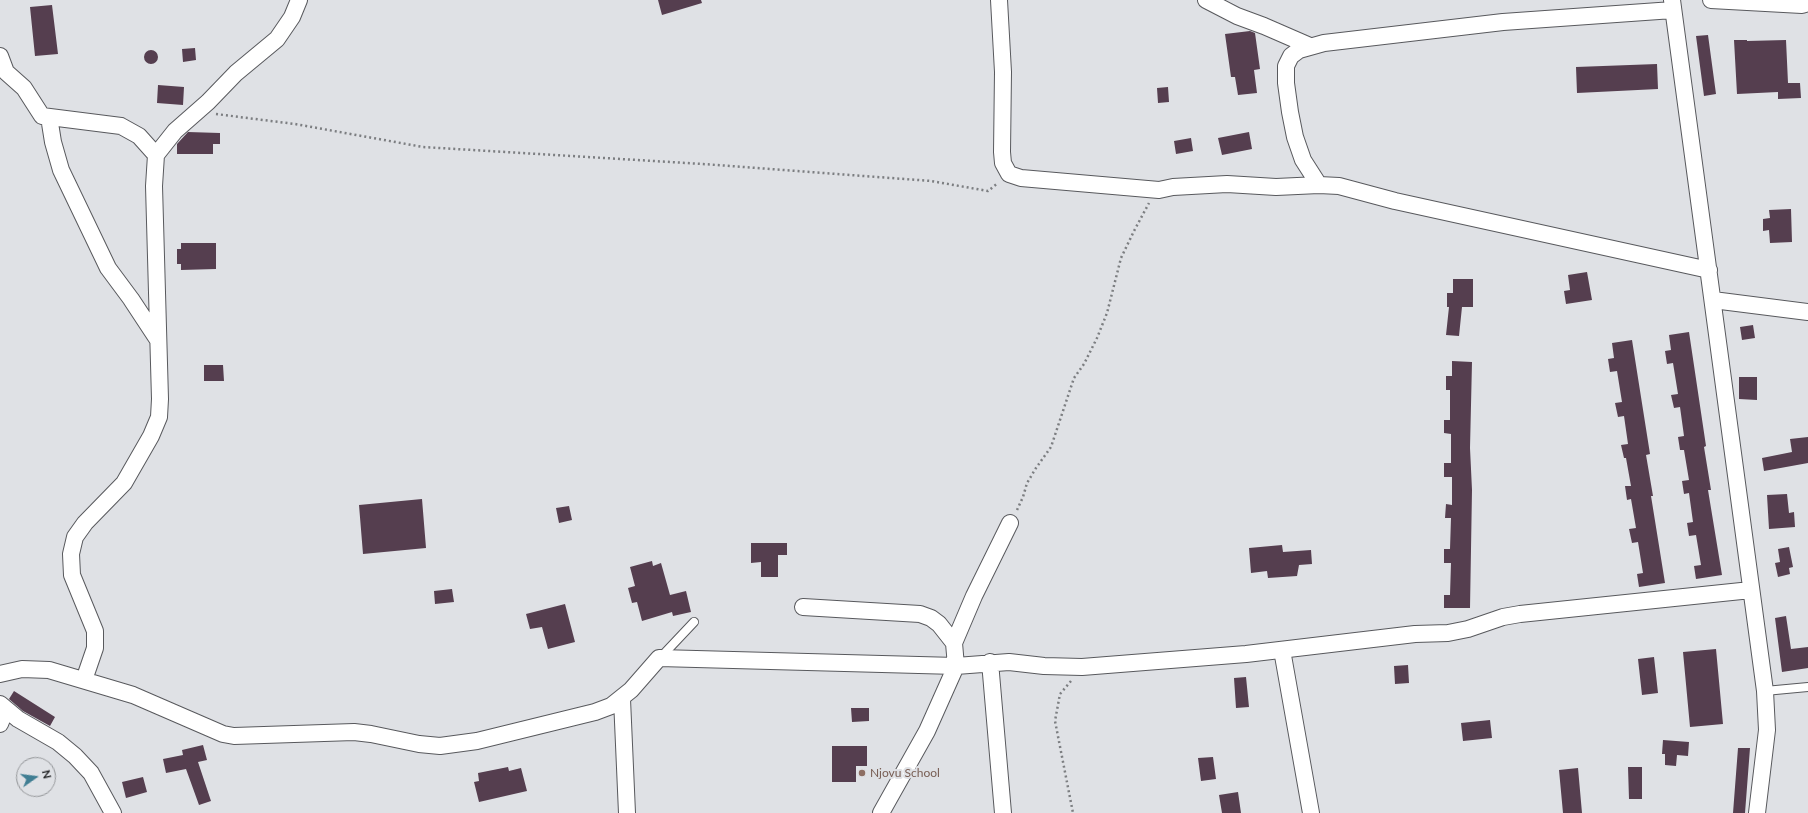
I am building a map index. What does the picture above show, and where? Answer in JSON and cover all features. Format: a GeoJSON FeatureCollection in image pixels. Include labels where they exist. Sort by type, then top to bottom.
{"type":"FeatureCollection","features":[{"type":"Feature","properties":{"kind":"street"},"geometry":{"type":"LineString","coordinates":[[84,680],[95,648],[95,631],[72,574],[71,554],[75,537],[85,523],[124,483],[151,436],[159,417],[160,399],[154,186],[156,155],[175,131],[198,111],[236,73],[277,38],[292,17],[299,0]]}},
{"type":"Feature","properties":{"kind":"street"},"geometry":{"type":"LineString","coordinates":[[999,0],[1003,72],[1002,152],[1003,163],[1008,174],[1021,178],[1159,190],[1173,187],[1227,184],[1276,187],[1319,185],[1339,186],[1394,201],[1709,270]]}},
{"type":"Feature","properties":{"kind":"street"},"geometry":{"type":"LineString","coordinates":[[1206,0],[1237,16],[1310,46]]}},
{"type":"Feature","properties":{"kind":"street"},"geometry":{"type":"LineString","coordinates":[[1711,0],[1802,5],[1808,3]]}},
{"type":"Feature","properties":{"kind":"street"},"geometry":{"type":"LineString","coordinates":[[1319,185],[1303,160],[1295,137],[1286,83],[1286,66],[1291,56],[1299,50],[1310,46],[1503,22],[1673,5],[1765,691],[1766,730],[1756,813]]}},
{"type":"Feature","properties":{"kind":"street"},"geometry":{"type":"LineString","coordinates":[[0,56],[6,72],[24,88],[42,116],[121,126],[138,136],[156,155]]}},
{"type":"Feature","properties":{"kind":"street"},"geometry":{"type":"LineString","coordinates":[[49,117],[53,142],[61,170],[108,268],[131,298],[158,340]]}},
{"type":"Feature","properties":{"kind":"street"},"geometry":{"type":"LineString","coordinates":[[1713,300],[1808,312]]}},
{"type":"Feature","properties":{"kind":"street"},"geometry":{"type":"LineString","coordinates":[[881,813],[927,731],[956,666],[954,643],[974,596],[1010,523]]}},
{"type":"Feature","properties":{"kind":"street"},"geometry":{"type":"LineString","coordinates":[[0,674],[34,668],[49,670],[133,695],[223,734],[234,736],[354,732],[419,744],[440,746],[476,741],[595,712],[611,706],[622,699],[659,658],[956,666],[990,662],[1009,662],[1057,667],[1082,667],[1282,650],[1352,640],[1422,633],[1448,633],[1468,629],[1503,617],[1520,614],[1751,590]]}},
{"type":"Feature","properties":{"kind":"street"},"geometry":{"type":"LineString","coordinates":[[803,607],[920,614],[931,618],[939,624],[954,643]]}},
{"type":"Feature","properties":{"kind":"street"},"geometry":{"type":"LineString","coordinates":[[1282,650],[1311,813]]}},
{"type":"Feature","properties":{"kind":"street"},"geometry":{"type":"LineString","coordinates":[[990,662],[1003,813]]}},
{"type":"Feature","properties":{"kind":"street"},"geometry":{"type":"LineString","coordinates":[[622,699],[627,813]]}},
{"type":"Feature","properties":{"kind":"street"},"geometry":{"type":"LineString","coordinates":[[2,712],[18,718],[58,742],[75,756],[91,773],[113,813]]}},
{"type":"Feature","properties":{"kind":"street"},"geometry":{"type":"LineString","coordinates":[[99,813],[103,794]]}},
{"type":"Feature","properties":{"kind":"lane"},"geometry":{"type":"LineString","coordinates":[[659,658],[694,622]]}},
{"type":"Feature","properties":{"kind":"lane"},"geometry":{"type":"LineString","coordinates":[[1765,691],[1808,687]]}},
{"type":"Feature","properties":{"kind":"path"},"geometry":{"type":"LineString","coordinates":[[198,111],[295,124],[422,147],[703,164],[931,181],[988,191],[1008,174]]}},
{"type":"Feature","properties":{"kind":"path"},"geometry":{"type":"LineString","coordinates":[[1010,523],[1024,497],[1027,483],[1051,447],[1074,378],[1084,364],[1097,338],[1107,313],[1121,258],[1143,214],[1159,190]]}},
{"type":"Feature","properties":{"kind":"path"},"geometry":{"type":"LineString","coordinates":[[1073,813],[1055,721],[1060,694],[1082,667]]}},
{"type":"Feature","properties":{"kind":"building"},"geometry":{"type":"Polygon","coordinates":[[[658,0],[701,0],[702,3],[662,15],[658,0]]]}},
{"type":"Feature","properties":{"kind":"building"},"geometry":{"type":"Polygon","coordinates":[[[52,5],[58,54],[35,56],[30,7],[52,5]]]}},
{"type":"Feature","properties":{"kind":"building"},"geometry":{"type":"Polygon","coordinates":[[[1250,31],[1255,33],[1260,69],[1254,70],[1257,93],[1238,95],[1235,77],[1231,77],[1225,34],[1250,31]]]}},
{"type":"Feature","properties":{"kind":"building"},"geometry":{"type":"Polygon","coordinates":[[[1708,35],[1716,94],[1704,96],[1696,36],[1708,35]]]}},
{"type":"Feature","properties":{"kind":"building"},"geometry":{"type":"Polygon","coordinates":[[[1734,40],[1786,40],[1788,83],[1800,83],[1801,98],[1778,99],[1778,92],[1737,94],[1734,40]]]}},
{"type":"Feature","properties":{"kind":"building"},"geometry":{"type":"Polygon","coordinates":[[[195,48],[196,60],[183,62],[182,49],[195,48]]]}},
{"type":"Feature","properties":{"kind":"building"},"geometry":{"type":"Polygon","coordinates":[[[151,50],[156,52],[158,57],[156,62],[151,64],[146,62],[144,57],[146,52],[151,50]]]}},
{"type":"Feature","properties":{"kind":"building"},"geometry":{"type":"Polygon","coordinates":[[[1657,64],[1658,89],[1577,93],[1576,67],[1657,64]]]}},
{"type":"Feature","properties":{"kind":"building"},"geometry":{"type":"Polygon","coordinates":[[[158,85],[184,87],[183,105],[157,103],[158,85]]]}},
{"type":"Feature","properties":{"kind":"building"},"geometry":{"type":"Polygon","coordinates":[[[1168,87],[1169,102],[1158,103],[1157,88],[1168,87]]]}},
{"type":"Feature","properties":{"kind":"building"},"geometry":{"type":"Polygon","coordinates":[[[188,132],[220,133],[220,144],[213,144],[213,154],[177,154],[177,144],[188,132]]]}},
{"type":"Feature","properties":{"kind":"building"},"geometry":{"type":"Polygon","coordinates":[[[1249,132],[1252,149],[1222,155],[1218,138],[1249,132]]]}},
{"type":"Feature","properties":{"kind":"building"},"geometry":{"type":"Polygon","coordinates":[[[1191,138],[1193,151],[1176,154],[1174,141],[1191,138]]]}},
{"type":"Feature","properties":{"kind":"building"},"geometry":{"type":"Polygon","coordinates":[[[1791,209],[1792,242],[1770,243],[1769,230],[1763,231],[1763,219],[1770,218],[1769,210],[1791,209]]]}},
{"type":"Feature","properties":{"kind":"building"},"geometry":{"type":"Polygon","coordinates":[[[181,243],[216,243],[216,269],[181,270],[181,264],[177,264],[177,249],[181,249],[181,243]]]}},
{"type":"Feature","properties":{"kind":"building"},"geometry":{"type":"Polygon","coordinates":[[[1587,272],[1592,300],[1566,304],[1564,291],[1570,290],[1568,275],[1587,272]]]}},
{"type":"Feature","properties":{"kind":"building"},"geometry":{"type":"Polygon","coordinates":[[[1453,279],[1473,279],[1473,307],[1462,307],[1459,336],[1446,335],[1449,307],[1447,307],[1447,293],[1453,293],[1453,279]]]}},
{"type":"Feature","properties":{"kind":"building"},"geometry":{"type":"Polygon","coordinates":[[[1753,325],[1755,338],[1742,340],[1740,327],[1753,325]]]}},
{"type":"Feature","properties":{"kind":"building"},"geometry":{"type":"Polygon","coordinates":[[[1689,332],[1706,446],[1704,447],[1711,490],[1708,490],[1722,575],[1696,579],[1694,566],[1701,565],[1696,535],[1689,536],[1687,523],[1693,522],[1689,493],[1684,494],[1682,481],[1689,480],[1684,450],[1680,450],[1678,437],[1684,436],[1680,407],[1674,408],[1671,395],[1678,394],[1673,363],[1667,364],[1665,351],[1671,350],[1669,335],[1689,332]]]}},
{"type":"Feature","properties":{"kind":"building"},"geometry":{"type":"Polygon","coordinates":[[[1632,340],[1650,454],[1646,455],[1665,583],[1639,587],[1637,574],[1643,573],[1638,542],[1632,543],[1629,529],[1636,528],[1631,499],[1627,500],[1625,486],[1631,486],[1626,458],[1624,458],[1621,445],[1628,444],[1624,416],[1618,417],[1615,403],[1622,402],[1617,371],[1610,372],[1608,359],[1614,358],[1612,343],[1632,340]]]}},
{"type":"Feature","properties":{"kind":"building"},"geometry":{"type":"Polygon","coordinates":[[[1452,361],[1472,362],[1470,448],[1472,490],[1470,608],[1444,608],[1444,595],[1450,595],[1451,563],[1444,563],[1444,549],[1450,549],[1451,518],[1445,518],[1446,504],[1452,505],[1452,477],[1444,477],[1444,463],[1451,463],[1451,434],[1444,433],[1444,420],[1450,420],[1450,390],[1446,390],[1446,376],[1452,376],[1452,361]]]}},
{"type":"Feature","properties":{"kind":"building"},"geometry":{"type":"Polygon","coordinates":[[[204,365],[223,365],[224,381],[204,381],[204,365]]]}},
{"type":"Feature","properties":{"kind":"building"},"geometry":{"type":"Polygon","coordinates":[[[1739,377],[1757,377],[1757,400],[1739,399],[1739,377]]]}},
{"type":"Feature","properties":{"kind":"building"},"geometry":{"type":"Polygon","coordinates":[[[1808,437],[1808,463],[1764,471],[1762,458],[1792,452],[1790,439],[1808,437]]]}},
{"type":"Feature","properties":{"kind":"building"},"geometry":{"type":"Polygon","coordinates":[[[1787,494],[1789,513],[1794,512],[1795,527],[1769,529],[1767,495],[1787,494]]]}},
{"type":"Feature","properties":{"kind":"building"},"geometry":{"type":"Polygon","coordinates":[[[422,499],[426,548],[363,554],[359,505],[422,499]]]}},
{"type":"Feature","properties":{"kind":"building"},"geometry":{"type":"Polygon","coordinates":[[[569,506],[572,520],[559,523],[556,508],[569,506]]]}},
{"type":"Feature","properties":{"kind":"building"},"geometry":{"type":"Polygon","coordinates":[[[751,543],[787,543],[787,555],[778,555],[778,577],[761,577],[761,562],[751,563],[751,543]]]}},
{"type":"Feature","properties":{"kind":"building"},"geometry":{"type":"Polygon","coordinates":[[[1282,545],[1283,552],[1311,550],[1312,564],[1299,565],[1297,576],[1268,578],[1267,571],[1251,573],[1249,548],[1282,545]]]}},
{"type":"Feature","properties":{"kind":"building"},"geometry":{"type":"Polygon","coordinates":[[[1789,547],[1793,567],[1789,568],[1790,574],[1778,577],[1775,563],[1780,562],[1778,549],[1789,547]]]}},
{"type":"Feature","properties":{"kind":"building"},"geometry":{"type":"Polygon","coordinates":[[[652,561],[653,566],[661,563],[670,595],[686,591],[691,612],[673,616],[672,612],[642,621],[637,602],[632,603],[628,588],[635,586],[630,567],[652,561]]]}},
{"type":"Feature","properties":{"kind":"building"},"geometry":{"type":"Polygon","coordinates":[[[452,589],[454,602],[435,604],[434,591],[452,589]]]}},
{"type":"Feature","properties":{"kind":"building"},"geometry":{"type":"Polygon","coordinates":[[[565,604],[575,642],[548,649],[542,627],[530,629],[526,614],[565,604]]]}},
{"type":"Feature","properties":{"kind":"building"},"geometry":{"type":"Polygon","coordinates":[[[1786,616],[1791,649],[1808,647],[1808,668],[1782,672],[1775,618],[1786,616]]]}},
{"type":"Feature","properties":{"kind":"building"},"geometry":{"type":"Polygon","coordinates":[[[1716,649],[1723,724],[1690,727],[1683,652],[1716,649]]]}},
{"type":"Feature","properties":{"kind":"building"},"geometry":{"type":"Polygon","coordinates":[[[1654,657],[1658,693],[1642,695],[1638,659],[1654,657]]]}},
{"type":"Feature","properties":{"kind":"building"},"geometry":{"type":"Polygon","coordinates":[[[1408,665],[1409,683],[1395,684],[1394,666],[1408,665]]]}},
{"type":"Feature","properties":{"kind":"building"},"geometry":{"type":"Polygon","coordinates":[[[1246,677],[1249,707],[1236,708],[1234,678],[1246,677]]]}},
{"type":"Feature","properties":{"kind":"building"},"geometry":{"type":"Polygon","coordinates":[[[14,691],[55,717],[50,726],[23,711],[9,699],[14,691]]]}},
{"type":"Feature","properties":{"kind":"building"},"geometry":{"type":"Polygon","coordinates":[[[851,708],[869,708],[869,721],[852,722],[851,708]]]}},
{"type":"Feature","properties":{"kind":"building"},"geometry":{"type":"Polygon","coordinates":[[[1490,720],[1492,738],[1463,741],[1461,723],[1490,720]]]}},
{"type":"Feature","properties":{"kind":"building"},"geometry":{"type":"Polygon","coordinates":[[[1663,740],[1689,742],[1688,756],[1677,755],[1676,766],[1665,765],[1665,754],[1662,754],[1663,740]]]}},
{"type":"Feature","properties":{"kind":"building"},"geometry":{"type":"Polygon","coordinates":[[[203,745],[207,760],[198,762],[211,801],[199,805],[186,769],[166,773],[163,759],[183,755],[182,750],[203,745]]]}},
{"type":"Feature","properties":{"kind":"building"},"geometry":{"type":"Polygon","coordinates":[[[832,746],[867,746],[867,766],[856,766],[856,782],[832,782],[832,746]]]}},
{"type":"Feature","properties":{"kind":"building"},"geometry":{"type":"Polygon","coordinates":[[[1738,748],[1750,748],[1745,813],[1733,813],[1738,748]]]}},
{"type":"Feature","properties":{"kind":"building"},"geometry":{"type":"Polygon","coordinates":[[[1213,757],[1216,779],[1201,781],[1198,758],[1213,757]]]}},
{"type":"Feature","properties":{"kind":"building"},"geometry":{"type":"Polygon","coordinates":[[[508,767],[509,771],[521,768],[527,791],[479,802],[474,782],[479,781],[478,773],[508,767]]]}},
{"type":"Feature","properties":{"kind":"building"},"geometry":{"type":"Polygon","coordinates":[[[1628,767],[1642,767],[1642,799],[1629,799],[1628,767]]]}},
{"type":"Feature","properties":{"kind":"building"},"geometry":{"type":"Polygon","coordinates":[[[1578,768],[1582,813],[1563,813],[1559,770],[1578,768]]]}},
{"type":"Feature","properties":{"kind":"building"},"geometry":{"type":"Polygon","coordinates":[[[143,777],[147,792],[126,798],[122,782],[143,777]]]}},
{"type":"Feature","properties":{"kind":"building"},"geometry":{"type":"Polygon","coordinates":[[[1238,792],[1241,813],[1222,813],[1219,795],[1238,792]]]}},
{"type":"Feature","properties":{"kind":"place","name":"Njovu School"},"geometry":{"type":"Point","coordinates":[862,773]}}]}
